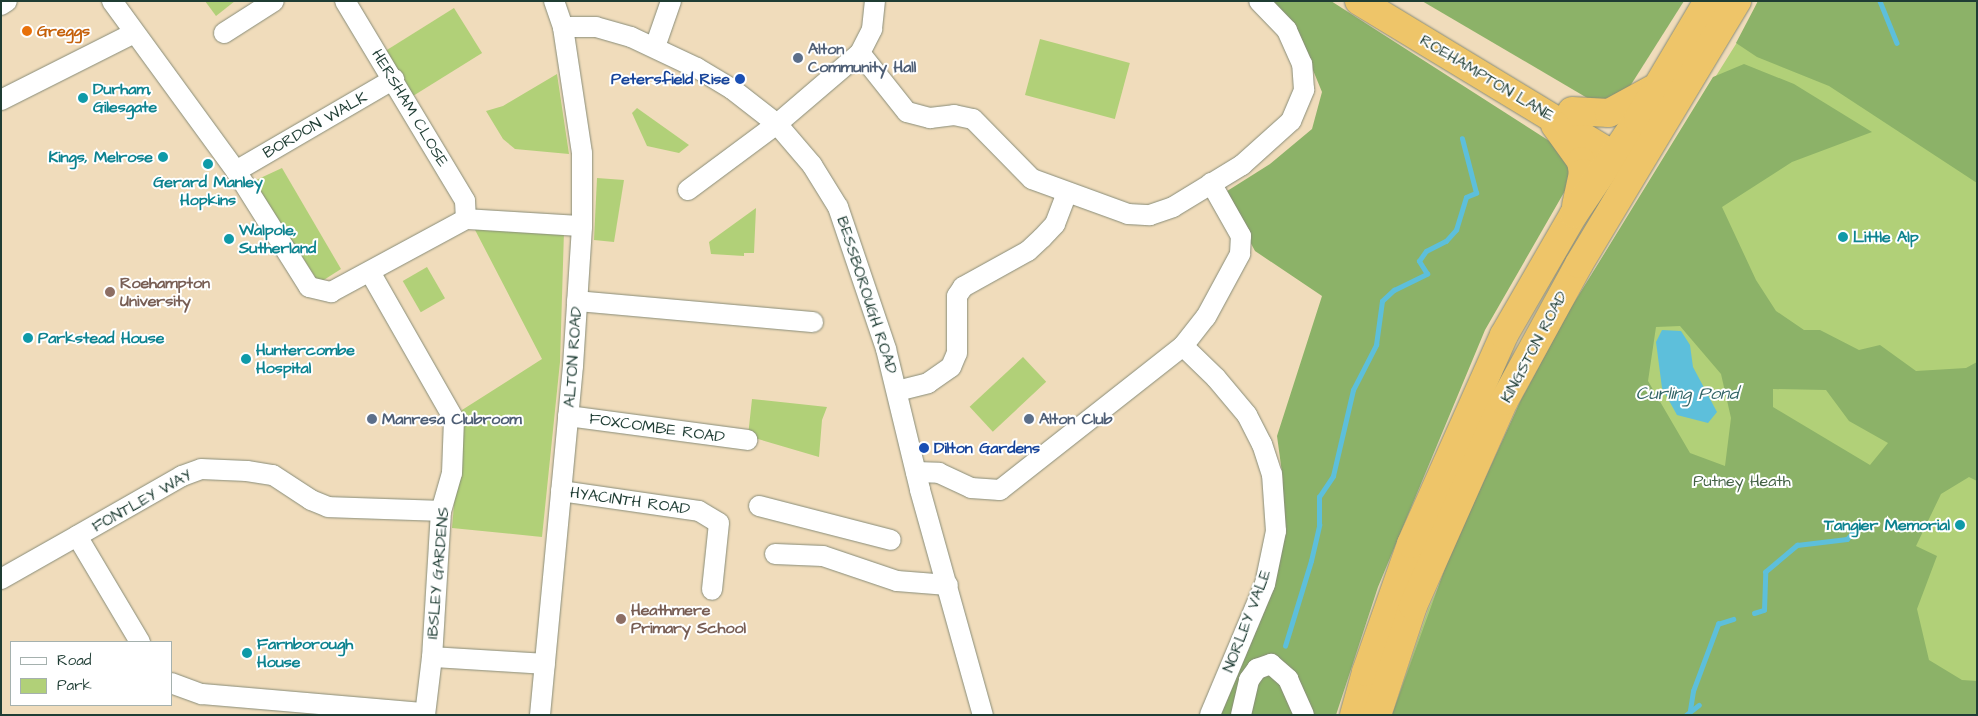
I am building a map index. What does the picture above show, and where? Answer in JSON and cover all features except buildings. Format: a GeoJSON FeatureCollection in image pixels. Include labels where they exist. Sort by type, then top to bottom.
{"type":"FeatureCollection","features":[{"type":"Feature","properties":{"kind":"highway","name":"ROEHAMPTON LANE"},"geometry":{"type":"LineString","coordinates":[[1359,1],[1542,111],[1629,154]]}},
{"type":"Feature","properties":{"kind":"highway","name":"ROEHAMPTON LANE"},"geometry":{"type":"LineString","coordinates":[[1393,1],[1572,111],[1629,154]]}},
{"type":"Feature","properties":{"kind":"highway","name":"KINGSTON ROAD"},"geometry":{"type":"LineString","coordinates":[[1376,715],[1413,606],[1504,401],[1629,154],[1656,87],[1708,1]]}},
{"type":"Feature","properties":{"kind":"highway","name":"KINGSTON ROAD"},"geometry":{"type":"LineString","coordinates":[[1354,715],[1366,672],[1408,553],[1482,381],[1504,335],[1574,214],[1629,154],[1737,1]]}},
{"type":"Feature","properties":{"kind":"highway"},"geometry":{"type":"LineString","coordinates":[[1572,111],[1609,113],[1656,87]]}},
{"type":"Feature","properties":{"kind":"highway"},"geometry":{"type":"LineString","coordinates":[[1542,111],[1564,136],[1581,161],[1583,173],[1574,214]]}},
{"type":"Feature","properties":{"kind":"street"},"geometry":{"type":"LineString","coordinates":[[1,4],[7,1]]}},
{"type":"Feature","properties":{"kind":"street"},"geometry":{"type":"LineString","coordinates":[[112,1],[236,171],[309,287],[330,292],[370,272],[442,229],[466,218],[582,226]]}},
{"type":"Feature","properties":{"kind":"street"},"geometry":{"type":"LineString","coordinates":[[224,33],[274,1]]}},
{"type":"Feature","properties":{"kind":"street","name":"HERSHAM CLOSE"},"geometry":{"type":"LineString","coordinates":[[345,1],[394,79],[465,201],[466,218]]}},
{"type":"Feature","properties":{"kind":"street","name":"ALTON ROAD"},"geometry":{"type":"LineString","coordinates":[[540,715],[568,416],[582,226],[582,153],[563,27],[554,1]]}},
{"type":"Feature","properties":{"kind":"street"},"geometry":{"type":"LineString","coordinates":[[655,47],[670,1]]}},
{"type":"Feature","properties":{"kind":"street"},"geometry":{"type":"LineString","coordinates":[[688,190],[777,124],[860,53],[872,29],[875,1]]}},
{"type":"Feature","properties":{"kind":"street"},"geometry":{"type":"LineString","coordinates":[[860,53],[907,112],[930,118],[954,115],[973,119],[993,135],[1032,179],[1128,214],[1150,215],[1174,207],[1212,183],[1269,144],[1291,121],[1304,90],[1302,64],[1287,30],[1259,1]]}},
{"type":"Feature","properties":{"kind":"street","name":"BESSBOROUGH ROAD"},"geometry":{"type":"LineString","coordinates":[[563,27],[596,28],[655,47],[732,89],[777,124],[812,165],[838,207],[886,349],[916,472],[983,715]]}},
{"type":"Feature","properties":{"kind":"street"},"geometry":{"type":"LineString","coordinates":[[1,100],[134,33]]}},
{"type":"Feature","properties":{"kind":"street","name":"BORDON WALK"},"geometry":{"type":"LineString","coordinates":[[236,171],[394,79]]}},
{"type":"Feature","properties":{"kind":"street"},"geometry":{"type":"LineString","coordinates":[[916,472],[939,473],[971,488],[1000,490],[1033,467],[1183,346],[1206,317],[1240,254],[1241,236],[1212,183]]}},
{"type":"Feature","properties":{"kind":"street"},"geometry":{"type":"LineString","coordinates":[[897,391],[928,383],[951,367],[957,353],[957,296],[963,287],[1028,250],[1042,238],[1055,224],[1067,192]]}},
{"type":"Feature","properties":{"kind":"street","name":"IBSLEY GARDENS"},"geometry":{"type":"LineString","coordinates":[[370,272],[454,420],[452,472],[441,511],[432,657],[425,714]]}},
{"type":"Feature","properties":{"kind":"street"},"geometry":{"type":"LineString","coordinates":[[577,301],[813,322]]}},
{"type":"Feature","properties":{"kind":"street","name":"NORLEY VALE"},"geometry":{"type":"LineString","coordinates":[[1183,346],[1216,378],[1247,415],[1262,444],[1272,474],[1276,521],[1265,584],[1210,715]]}},
{"type":"Feature","properties":{"kind":"street","name":"FOXCOMBE ROAD"},"geometry":{"type":"LineString","coordinates":[[568,416],[747,440]]}},
{"type":"Feature","properties":{"kind":"street","name":"FONTLEY WAY"},"geometry":{"type":"LineString","coordinates":[[139,641],[77,536],[182,476],[201,469],[273,475],[311,500],[328,508],[441,511]]}},
{"type":"Feature","properties":{"kind":"street","name":"HYACINTH ROAD"},"geometry":{"type":"LineString","coordinates":[[561,491],[699,511],[719,523],[712,590]]}},
{"type":"Feature","properties":{"kind":"street"},"geometry":{"type":"LineString","coordinates":[[759,506],[891,540]]}},
{"type":"Feature","properties":{"kind":"street"},"geometry":{"type":"LineString","coordinates":[[823,556],[826,524]]}},
{"type":"Feature","properties":{"kind":"street"},"geometry":{"type":"LineString","coordinates":[[1,579],[77,536]]}},
{"type":"Feature","properties":{"kind":"street"},"geometry":{"type":"LineString","coordinates":[[775,554],[823,556],[897,580],[948,585]]}},
{"type":"Feature","properties":{"kind":"street","name":"IBSLEY GARDENS"},"geometry":{"type":"LineString","coordinates":[[432,657],[545,664]]}},
{"type":"Feature","properties":{"kind":"street"},"geometry":{"type":"LineString","coordinates":[[1241,715],[1249,680],[1257,669],[1271,664],[1288,679],[1304,715]]}},
{"type":"Feature","properties":{"kind":"street"},"geometry":{"type":"LineString","coordinates":[[172,683],[202,694],[425,714]]}},
{"type":"Feature","properties":{"kind":"green space"},"geometry":{"type":"Polygon","coordinates":[[[205,1],[235,1],[216,16],[205,1]]]}},
{"type":"Feature","properties":{"kind":"green space"},"geometry":{"type":"Polygon","coordinates":[[[1269,1],[1331,1],[1554,144],[1565,156],[1570,172],[1566,189],[1485,330],[1378,587],[1336,715],[1218,715],[1281,540],[1283,480],[1277,436],[1322,296],[1255,251],[1224,193],[1270,164],[1312,129],[1322,92],[1296,29],[1269,1]]]}},
{"type":"Feature","properties":{"kind":"green space"},"geometry":{"type":"Polygon","coordinates":[[[1422,1],[1684,1],[1627,91],[1608,101],[1589,99],[1422,1]]]}},
{"type":"Feature","properties":{"kind":"green space","name":"Putney Heath"},"geometry":{"type":"Polygon","coordinates":[[[1758,1],[1977,1],[1977,715],[1392,715],[1428,610],[1521,400],[1569,311],[1746,28],[1758,1]]]}},
{"type":"Feature","properties":{"kind":"green space"},"geometry":{"type":"Polygon","coordinates":[[[1758,1],[1977,1],[1977,183],[1829,86],[1757,57],[1736,43],[1758,1]]]}},
{"type":"Feature","properties":{"kind":"green space"},"geometry":{"type":"Polygon","coordinates":[[[454,8],[482,53],[413,96],[385,51],[454,8]]]}},
{"type":"Feature","properties":{"kind":"green space"},"geometry":{"type":"Polygon","coordinates":[[[1040,39],[1130,63],[1115,119],[1025,95],[1040,39]]]}},
{"type":"Feature","properties":{"kind":"green space","name":"Putney Heath"},"geometry":{"type":"Polygon","coordinates":[[[1744,64],[1794,84],[1872,132],[1792,162],[1722,207],[1756,280],[1776,311],[1804,330],[1820,330],[1859,350],[1880,345],[1916,371],[1966,368],[1977,362],[1977,481],[1969,477],[1941,494],[1916,546],[1937,556],[1917,609],[1929,660],[1962,680],[1977,681],[1977,715],[1392,715],[1449,557],[1521,400],[1569,311],[1713,77],[1744,64]],[[1680,326],[1656,327],[1648,381],[1690,453],[1725,466],[1731,418],[1721,374],[1680,326]],[[1773,389],[1773,407],[1870,465],[1888,443],[1849,421],[1826,390],[1773,389]]]}},
{"type":"Feature","properties":{"kind":"green space"},"geometry":{"type":"Polygon","coordinates":[[[557,74],[569,154],[515,149],[503,139],[486,111],[503,106],[557,74]]]}},
{"type":"Feature","properties":{"kind":"green space"},"geometry":{"type":"Polygon","coordinates":[[[637,108],[689,145],[679,153],[647,146],[632,113],[637,108]]]}},
{"type":"Feature","properties":{"kind":"green space"},"geometry":{"type":"Polygon","coordinates":[[[282,168],[341,269],[319,283],[254,181],[282,168]]]}},
{"type":"Feature","properties":{"kind":"green space"},"geometry":{"type":"Polygon","coordinates":[[[597,178],[624,180],[614,242],[594,240],[597,178]]]}},
{"type":"Feature","properties":{"kind":"green space"},"geometry":{"type":"Polygon","coordinates":[[[756,208],[754,253],[744,253],[744,256],[711,254],[709,242],[756,208]]]}},
{"type":"Feature","properties":{"kind":"green space"},"geometry":{"type":"Polygon","coordinates":[[[473,226],[564,231],[560,362],[542,537],[452,528],[462,410],[542,359],[473,226]]]}},
{"type":"Feature","properties":{"kind":"green space"},"geometry":{"type":"Polygon","coordinates":[[[427,267],[445,298],[421,312],[403,281],[427,267]]]}},
{"type":"Feature","properties":{"kind":"green space"},"geometry":{"type":"Polygon","coordinates":[[[1023,357],[1046,382],[993,432],[970,407],[1023,357]]]}},
{"type":"Feature","properties":{"kind":"green space"},"geometry":{"type":"Polygon","coordinates":[[[752,399],[827,407],[822,420],[819,457],[748,436],[752,399]]]}},
{"type":"Feature","properties":{"kind":"water","name":"Curling Pond"},"geometry":{"type":"Polygon","coordinates":[[[1662,330],[1681,331],[1690,345],[1693,367],[1717,412],[1708,423],[1677,415],[1662,388],[1656,342],[1662,330]]]}},
{"type":"Feature","properties":{"kind":"waterway"},"geometry":{"type":"LineString","coordinates":[[1880,1],[1897,43]]}},
{"type":"Feature","properties":{"kind":"waterway"},"geometry":{"type":"LineString","coordinates":[[1285,646],[1311,561],[1319,525],[1319,497],[1333,476],[1353,390],[1376,345],[1382,301],[1394,290],[1427,274],[1419,261],[1426,251],[1446,241],[1456,230],[1466,197],[1476,193],[1462,139]]}},
{"type":"Feature","properties":{"kind":"waterway"},"geometry":{"type":"LineString","coordinates":[[1754,613],[1764,610],[1765,572],[1797,545],[1847,539],[1856,529]]}},
{"type":"Feature","properties":{"kind":"waterway"},"geometry":{"type":"LineString","coordinates":[[1690,710],[1693,691],[1718,624],[1733,619]]}},
{"type":"Feature","properties":{"kind":"waterway"},"geometry":{"type":"LineString","coordinates":[[1686,715],[1699,705]]}},
{"type":"Feature","properties":{"kind":"place","name":"Greggs"},"geometry":{"type":"Point","coordinates":[27,31]}},
{"type":"Feature","properties":{"kind":"place","name":"Alton Community Hall"},"geometry":{"type":"Point","coordinates":[798,58]}},
{"type":"Feature","properties":{"kind":"place","name":"Petersfield Rise"},"geometry":{"type":"Point","coordinates":[740,79]}},
{"type":"Feature","properties":{"kind":"place","name":"Durham, Gilesgate"},"geometry":{"type":"Point","coordinates":[83,98]}},
{"type":"Feature","properties":{"kind":"place","name":"Kings, Melrose"},"geometry":{"type":"Point","coordinates":[163,157]}},
{"type":"Feature","properties":{"kind":"place","name":"Gerard Manley Hopkins"},"geometry":{"type":"Point","coordinates":[208,164]}},
{"type":"Feature","properties":{"kind":"place","name":"Little Alp"},"geometry":{"type":"Point","coordinates":[1843,237]}},
{"type":"Feature","properties":{"kind":"place","name":"Walpole, Sutherland"},"geometry":{"type":"Point","coordinates":[229,239]}},
{"type":"Feature","properties":{"kind":"place","name":"Roehampton University"},"geometry":{"type":"Point","coordinates":[110,292]}},
{"type":"Feature","properties":{"kind":"place","name":"Parkstead House"},"geometry":{"type":"Point","coordinates":[28,338]}},
{"type":"Feature","properties":{"kind":"place","name":"Huntercombe Hospital"},"geometry":{"type":"Point","coordinates":[246,359]}},
{"type":"Feature","properties":{"kind":"place","name":"Manresa Clubroom"},"geometry":{"type":"Point","coordinates":[372,419]}},
{"type":"Feature","properties":{"kind":"place","name":"Alton Club"},"geometry":{"type":"Point","coordinates":[1029,419]}},
{"type":"Feature","properties":{"kind":"place","name":"Dilton Gardens"},"geometry":{"type":"Point","coordinates":[924,448]}},
{"type":"Feature","properties":{"kind":"place","name":"Tangier Memorial"},"geometry":{"type":"Point","coordinates":[1960,525]}},
{"type":"Feature","properties":{"kind":"place","name":"Heathmere Primary School"},"geometry":{"type":"Point","coordinates":[621,619]}},
{"type":"Feature","properties":{"kind":"place","name":"Farnborough House"},"geometry":{"type":"Point","coordinates":[247,653]}}]}
